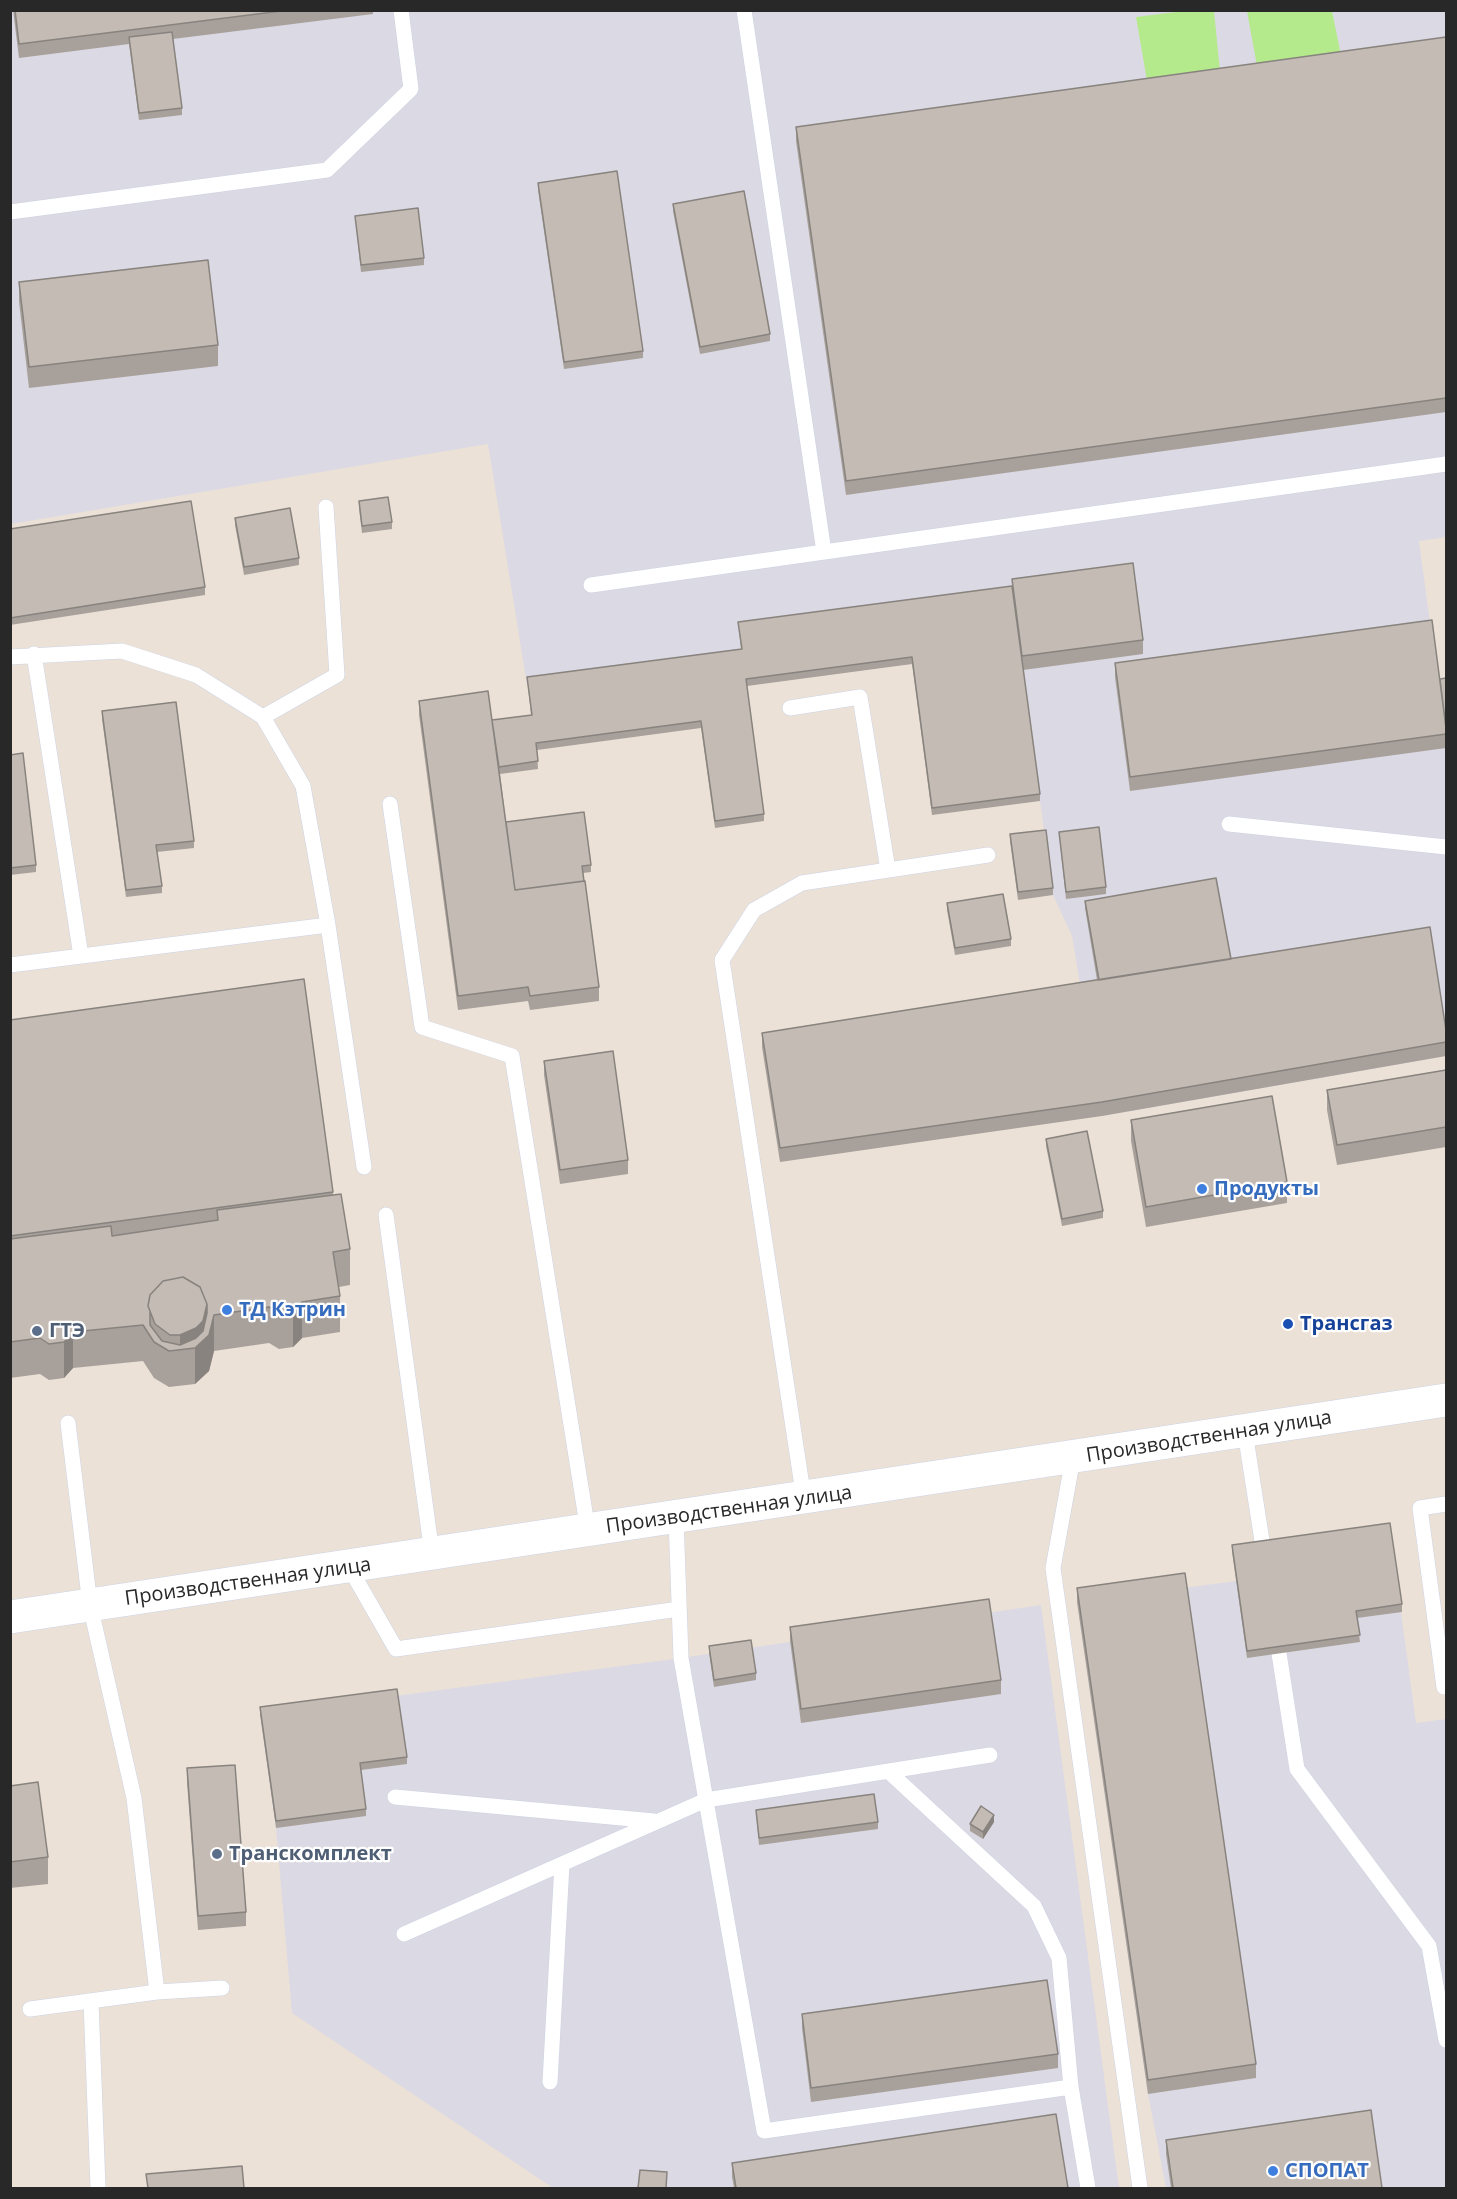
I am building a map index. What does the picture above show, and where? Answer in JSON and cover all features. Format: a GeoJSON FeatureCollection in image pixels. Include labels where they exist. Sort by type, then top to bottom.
{"type":"FeatureCollection","features":[{"type":"Feature","properties":{"kind":"main road","name":"Производственная улица"},"geometry":{"type":"LineString","coordinates":[[10,1617],[804,1499],[1446,1400]]}},
{"type":"Feature","properties":{"kind":"lane"},"geometry":{"type":"LineString","coordinates":[[10,212],[327,170],[411,89],[401,10]]}},
{"type":"Feature","properties":{"kind":"lane"},"geometry":{"type":"LineString","coordinates":[[744,10],[824,552]]}},
{"type":"Feature","properties":{"kind":"lane"},"geometry":{"type":"LineString","coordinates":[[591,585],[1446,464]]}},
{"type":"Feature","properties":{"kind":"lane"},"geometry":{"type":"LineString","coordinates":[[263,717],[337,675],[326,507]]}},
{"type":"Feature","properties":{"kind":"lane"},"geometry":{"type":"LineString","coordinates":[[10,657],[122,651],[196,675],[263,717],[303,786],[328,925],[364,1167]]}},
{"type":"Feature","properties":{"kind":"lane"},"geometry":{"type":"LineString","coordinates":[[34,654],[81,956]]}},
{"type":"Feature","properties":{"kind":"lane"},"geometry":{"type":"LineString","coordinates":[[790,708],[860,697],[888,870]]}},
{"type":"Feature","properties":{"kind":"lane"},"geometry":{"type":"LineString","coordinates":[[390,804],[422,1027],[512,1056],[588,1531]]}},
{"type":"Feature","properties":{"kind":"lane"},"geometry":{"type":"LineString","coordinates":[[1229,824],[1446,846]]}},
{"type":"Feature","properties":{"kind":"lane"},"geometry":{"type":"LineString","coordinates":[[804,1499],[722,960],[754,910],[802,883],[988,855]]}},
{"type":"Feature","properties":{"kind":"lane"},"geometry":{"type":"LineString","coordinates":[[10,965],[328,925]]}},
{"type":"Feature","properties":{"kind":"lane"},"geometry":{"type":"LineString","coordinates":[[386,1215],[432,1554]]}},
{"type":"Feature","properties":{"kind":"lane"},"geometry":{"type":"LineString","coordinates":[[68,1423],[90,1605],[134,1798],[157,1992]]}},
{"type":"Feature","properties":{"kind":"lane"},"geometry":{"type":"LineString","coordinates":[[1245,1432],[1267,1572]]}},
{"type":"Feature","properties":{"kind":"lane"},"geometry":{"type":"LineString","coordinates":[[1073,1458],[1053,1568],[1140,2188]]}},
{"type":"Feature","properties":{"kind":"lane"},"geometry":{"type":"LineString","coordinates":[[1446,1504],[1420,1508],[1444,1687],[1446,1687]]}},
{"type":"Feature","properties":{"kind":"lane"},"geometry":{"type":"LineString","coordinates":[[676,1518],[681,1658],[764,2132],[1071,2087]]}},
{"type":"Feature","properties":{"kind":"lane"},"geometry":{"type":"LineString","coordinates":[[349,1567],[396,1649],[679,1609]]}},
{"type":"Feature","properties":{"kind":"lane"},"geometry":{"type":"LineString","coordinates":[[1274,1618],[1297,1769],[1429,1946],[1446,2040]]}},
{"type":"Feature","properties":{"kind":"lane"},"geometry":{"type":"LineString","coordinates":[[404,1934],[706,1800],[990,1755]]}},
{"type":"Feature","properties":{"kind":"lane"},"geometry":{"type":"LineString","coordinates":[[888,1771],[1034,1906],[1059,1958],[1071,2087],[1088,2188]]}},
{"type":"Feature","properties":{"kind":"lane"},"geometry":{"type":"LineString","coordinates":[[394,1797],[657,1821]]}},
{"type":"Feature","properties":{"kind":"lane"},"geometry":{"type":"LineString","coordinates":[[550,2082],[562,1864]]}},
{"type":"Feature","properties":{"kind":"lane"},"geometry":{"type":"LineString","coordinates":[[30,2009],[157,1992],[222,1988]]}},
{"type":"Feature","properties":{"kind":"lane"},"geometry":{"type":"LineString","coordinates":[[91,2001],[98,2188]]}},
{"type":"Feature","properties":{"kind":"shaded area"},"geometry":{"type":"Polygon","coordinates":[[[10,11],[1446,11],[1446,537],[1419,541],[1446,742],[1446,1056],[1102,1116],[1072,936],[1053,895],[1022,670],[742,656],[527,685],[488,444],[11,524],[10,11]]]}},
{"type":"Feature","properties":{"kind":"shaded area","name":"СПОПАТ"},"geometry":{"type":"Polygon","coordinates":[[[1390,1530],[1416,1723],[1446,1719],[1446,2188],[1166,2188],[1148,2094],[1077,1602],[1236,1581],[1390,1530]]]}},
{"type":"Feature","properties":{"kind":"shaded area"},"geometry":{"type":"Polygon","coordinates":[[[1041,1605],[1119,2188],[553,2188],[292,2013],[276,1828],[260,1714],[681,1658],[1041,1605]]]}},
{"type":"Feature","properties":{"kind":"green space"},"geometry":{"type":"Polygon","coordinates":[[[1184,11],[1214,11],[1221,82],[1149,92],[1136,17],[1184,11]]]}},
{"type":"Feature","properties":{"kind":"green space"},"geometry":{"type":"Polygon","coordinates":[[[1247,11],[1332,11],[1343,65],[1259,77],[1247,11]]]}},
{"type":"Feature","properties":{"kind":"building"},"geometry":{"type":"Polygon","coordinates":[[[15,10],[289,10],[19,44],[15,10]]]}},
{"type":"Feature","properties":{"kind":"building"},"geometry":{"type":"Polygon","coordinates":[[[172,32],[182,108],[139,113],[129,37],[172,32]]]}},
{"type":"Feature","properties":{"kind":"building"},"geometry":{"type":"Polygon","coordinates":[[[1446,37],[1446,398],[846,481],[796,127],[1446,37]]]}},
{"type":"Feature","properties":{"kind":"building"},"geometry":{"type":"Polygon","coordinates":[[[617,171],[643,351],[564,362],[538,183],[617,171]]]}},
{"type":"Feature","properties":{"kind":"building"},"geometry":{"type":"Polygon","coordinates":[[[744,191],[770,334],[700,347],[673,204],[744,191]]]}},
{"type":"Feature","properties":{"kind":"building"},"geometry":{"type":"Polygon","coordinates":[[[418,208],[424,258],[361,265],[355,216],[418,208]]]}},
{"type":"Feature","properties":{"kind":"building"},"geometry":{"type":"Polygon","coordinates":[[[208,260],[218,345],[29,367],[19,282],[208,260]]]}},
{"type":"Feature","properties":{"kind":"building"},"geometry":{"type":"Polygon","coordinates":[[[388,497],[392,522],[362,526],[359,501],[388,497]]]}},
{"type":"Feature","properties":{"kind":"building"},"geometry":{"type":"Polygon","coordinates":[[[191,501],[205,587],[10,618],[10,529],[191,501]]]}},
{"type":"Feature","properties":{"kind":"building"},"geometry":{"type":"Polygon","coordinates":[[[290,508],[299,558],[244,567],[235,518],[290,508]]]}},
{"type":"Feature","properties":{"kind":"building"},"geometry":{"type":"Polygon","coordinates":[[[1133,563],[1143,640],[1022,656],[1012,579],[1133,563]]]}},
{"type":"Feature","properties":{"kind":"building"},"geometry":{"type":"Polygon","coordinates":[[[1012,586],[1040,794],[932,808],[912,657],[746,679],[764,814],[715,821],[701,721],[536,743],[538,761],[499,767],[492,720],[532,715],[527,677],[742,649],[738,622],[1012,586]]]}},
{"type":"Feature","properties":{"kind":"building"},"geometry":{"type":"Polygon","coordinates":[[[1432,620],[1446,734],[1130,777],[1115,663],[1432,620]]]}},
{"type":"Feature","properties":{"kind":"building"},"geometry":{"type":"Polygon","coordinates":[[[1446,678],[1446,728],[1440,679],[1446,678]]]}},
{"type":"Feature","properties":{"kind":"building"},"geometry":{"type":"Polygon","coordinates":[[[488,691],[515,890],[585,881],[599,987],[530,996],[528,987],[458,996],[419,701],[488,691]]]}},
{"type":"Feature","properties":{"kind":"building"},"geometry":{"type":"Polygon","coordinates":[[[176,702],[194,841],[156,845],[162,886],[126,890],[102,711],[176,702]]]}},
{"type":"Feature","properties":{"kind":"building"},"geometry":{"type":"Polygon","coordinates":[[[23,753],[36,865],[10,868],[10,755],[23,753]]]}},
{"type":"Feature","properties":{"kind":"building"},"geometry":{"type":"Polygon","coordinates":[[[584,812],[591,865],[582,866],[584,881],[515,890],[506,822],[584,812]]]}},
{"type":"Feature","properties":{"kind":"building"},"geometry":{"type":"Polygon","coordinates":[[[1099,827],[1106,887],[1066,892],[1059,832],[1099,827]]]}},
{"type":"Feature","properties":{"kind":"building"},"geometry":{"type":"Polygon","coordinates":[[[1046,830],[1053,888],[1018,892],[1010,834],[1046,830]]]}},
{"type":"Feature","properties":{"kind":"building"},"geometry":{"type":"Polygon","coordinates":[[[1216,878],[1231,959],[1099,980],[1085,901],[1216,878]]]}},
{"type":"Feature","properties":{"kind":"building"},"geometry":{"type":"Polygon","coordinates":[[[1003,894],[1011,939],[955,948],[947,903],[1003,894]]]}},
{"type":"Feature","properties":{"kind":"building"},"geometry":{"type":"Polygon","coordinates":[[[1430,927],[1446,1042],[1102,1102],[780,1148],[762,1033],[1430,927]]]}},
{"type":"Feature","properties":{"kind":"building"},"geometry":{"type":"Polygon","coordinates":[[[304,979],[333,1192],[10,1236],[10,1020],[304,979]]]}},
{"type":"Feature","properties":{"kind":"building"},"geometry":{"type":"Polygon","coordinates":[[[613,1051],[628,1160],[560,1170],[544,1061],[613,1051]]]}},
{"type":"Feature","properties":{"kind":"building"},"geometry":{"type":"Polygon","coordinates":[[[1446,1070],[1446,1127],[1337,1145],[1327,1090],[1446,1070]]]}},
{"type":"Feature","properties":{"kind":"building"},"geometry":{"type":"Polygon","coordinates":[[[1272,1096],[1287,1182],[1146,1207],[1131,1120],[1272,1096]]]}},
{"type":"Feature","properties":{"kind":"building"},"geometry":{"type":"Polygon","coordinates":[[[1087,1131],[1103,1211],[1062,1219],[1046,1139],[1087,1131]]]}},
{"type":"Feature","properties":{"kind":"building"},"geometry":{"type":"Polygon","coordinates":[[[341,1194],[350,1249],[333,1252],[340,1296],[302,1302],[293,1311],[279,1313],[269,1307],[214,1315],[209,1335],[195,1348],[169,1351],[154,1342],[143,1325],[73,1332],[64,1342],[49,1344],[40,1338],[10,1342],[10,1239],[111,1226],[112,1236],[218,1220],[217,1210],[341,1194]],[[183,1277],[163,1281],[150,1295],[148,1306],[150,1325],[162,1341],[180,1345],[196,1338],[203,1331],[207,1304],[200,1287],[183,1277]]]}},
{"type":"Feature","properties":{"kind":"building"},"geometry":{"type":"Polygon","coordinates":[[[183,1277],[200,1287],[207,1304],[203,1321],[196,1328],[180,1335],[170,1335],[155,1324],[148,1306],[150,1295],[163,1281],[183,1277]]]}},
{"type":"Feature","properties":{"kind":"building"},"geometry":{"type":"Polygon","coordinates":[[[1390,1523],[1402,1604],[1356,1611],[1360,1635],[1247,1651],[1232,1545],[1390,1523]]]}},
{"type":"Feature","properties":{"kind":"building"},"geometry":{"type":"Polygon","coordinates":[[[1185,1573],[1256,2064],[1148,2080],[1077,1588],[1185,1573]]]}},
{"type":"Feature","properties":{"kind":"building"},"geometry":{"type":"Polygon","coordinates":[[[989,1599],[1001,1680],[801,1709],[790,1627],[989,1599]]]}},
{"type":"Feature","properties":{"kind":"building"},"geometry":{"type":"Polygon","coordinates":[[[751,1640],[756,1673],[714,1680],[709,1646],[751,1640]]]}},
{"type":"Feature","properties":{"kind":"building"},"geometry":{"type":"Polygon","coordinates":[[[397,1689],[407,1757],[360,1763],[366,1809],[276,1821],[260,1707],[397,1689]]]}},
{"type":"Feature","properties":{"kind":"building","name":"Транскомплект"},"geometry":{"type":"Polygon","coordinates":[[[235,1765],[246,1912],[198,1916],[187,1768],[235,1765]]]}},
{"type":"Feature","properties":{"kind":"building"},"geometry":{"type":"Polygon","coordinates":[[[38,1782],[48,1857],[10,1862],[10,1786],[38,1782]]]}},
{"type":"Feature","properties":{"kind":"building"},"geometry":{"type":"Polygon","coordinates":[[[874,1794],[878,1822],[759,1838],[756,1810],[874,1794]]]}},
{"type":"Feature","properties":{"kind":"building"},"geometry":{"type":"Polygon","coordinates":[[[981,1806],[994,1815],[983,1832],[970,1824],[981,1806]]]}},
{"type":"Feature","properties":{"kind":"building"},"geometry":{"type":"Polygon","coordinates":[[[1047,1980],[1058,2054],[811,2088],[802,2014],[1047,1980]]]}},
{"type":"Feature","properties":{"kind":"building","name":"СПОПАТ"},"geometry":{"type":"Polygon","coordinates":[[[1371,2110],[1382,2188],[1173,2188],[1166,2140],[1371,2110]]]}},
{"type":"Feature","properties":{"kind":"building"},"geometry":{"type":"Polygon","coordinates":[[[1056,2114],[1068,2188],[736,2188],[732,2163],[1056,2114]]]}},
{"type":"Feature","properties":{"kind":"building"},"geometry":{"type":"Polygon","coordinates":[[[242,2166],[244,2188],[148,2188],[146,2174],[242,2166]]]}},
{"type":"Feature","properties":{"kind":"building"},"geometry":{"type":"Polygon","coordinates":[[[640,2170],[667,2172],[666,2188],[638,2188],[640,2170]]]}},
{"type":"Feature","properties":{"kind":"place","name":"Продукты"},"geometry":{"type":"Point","coordinates":[1202,1189]}},
{"type":"Feature","properties":{"kind":"place","name":"ТД Кэтрин"},"geometry":{"type":"Point","coordinates":[227,1310]}},
{"type":"Feature","properties":{"kind":"place","name":"Трансгаз"},"geometry":{"type":"Point","coordinates":[1288,1324]}},
{"type":"Feature","properties":{"kind":"place","name":"ГТЭ"},"geometry":{"type":"Point","coordinates":[37,1331]}},
{"type":"Feature","properties":{"kind":"place","name":"Транскомплект"},"geometry":{"type":"Point","coordinates":[217,1854]}},
{"type":"Feature","properties":{"kind":"place","name":"СПОПАТ"},"geometry":{"type":"Point","coordinates":[1273,2171]}}]}
